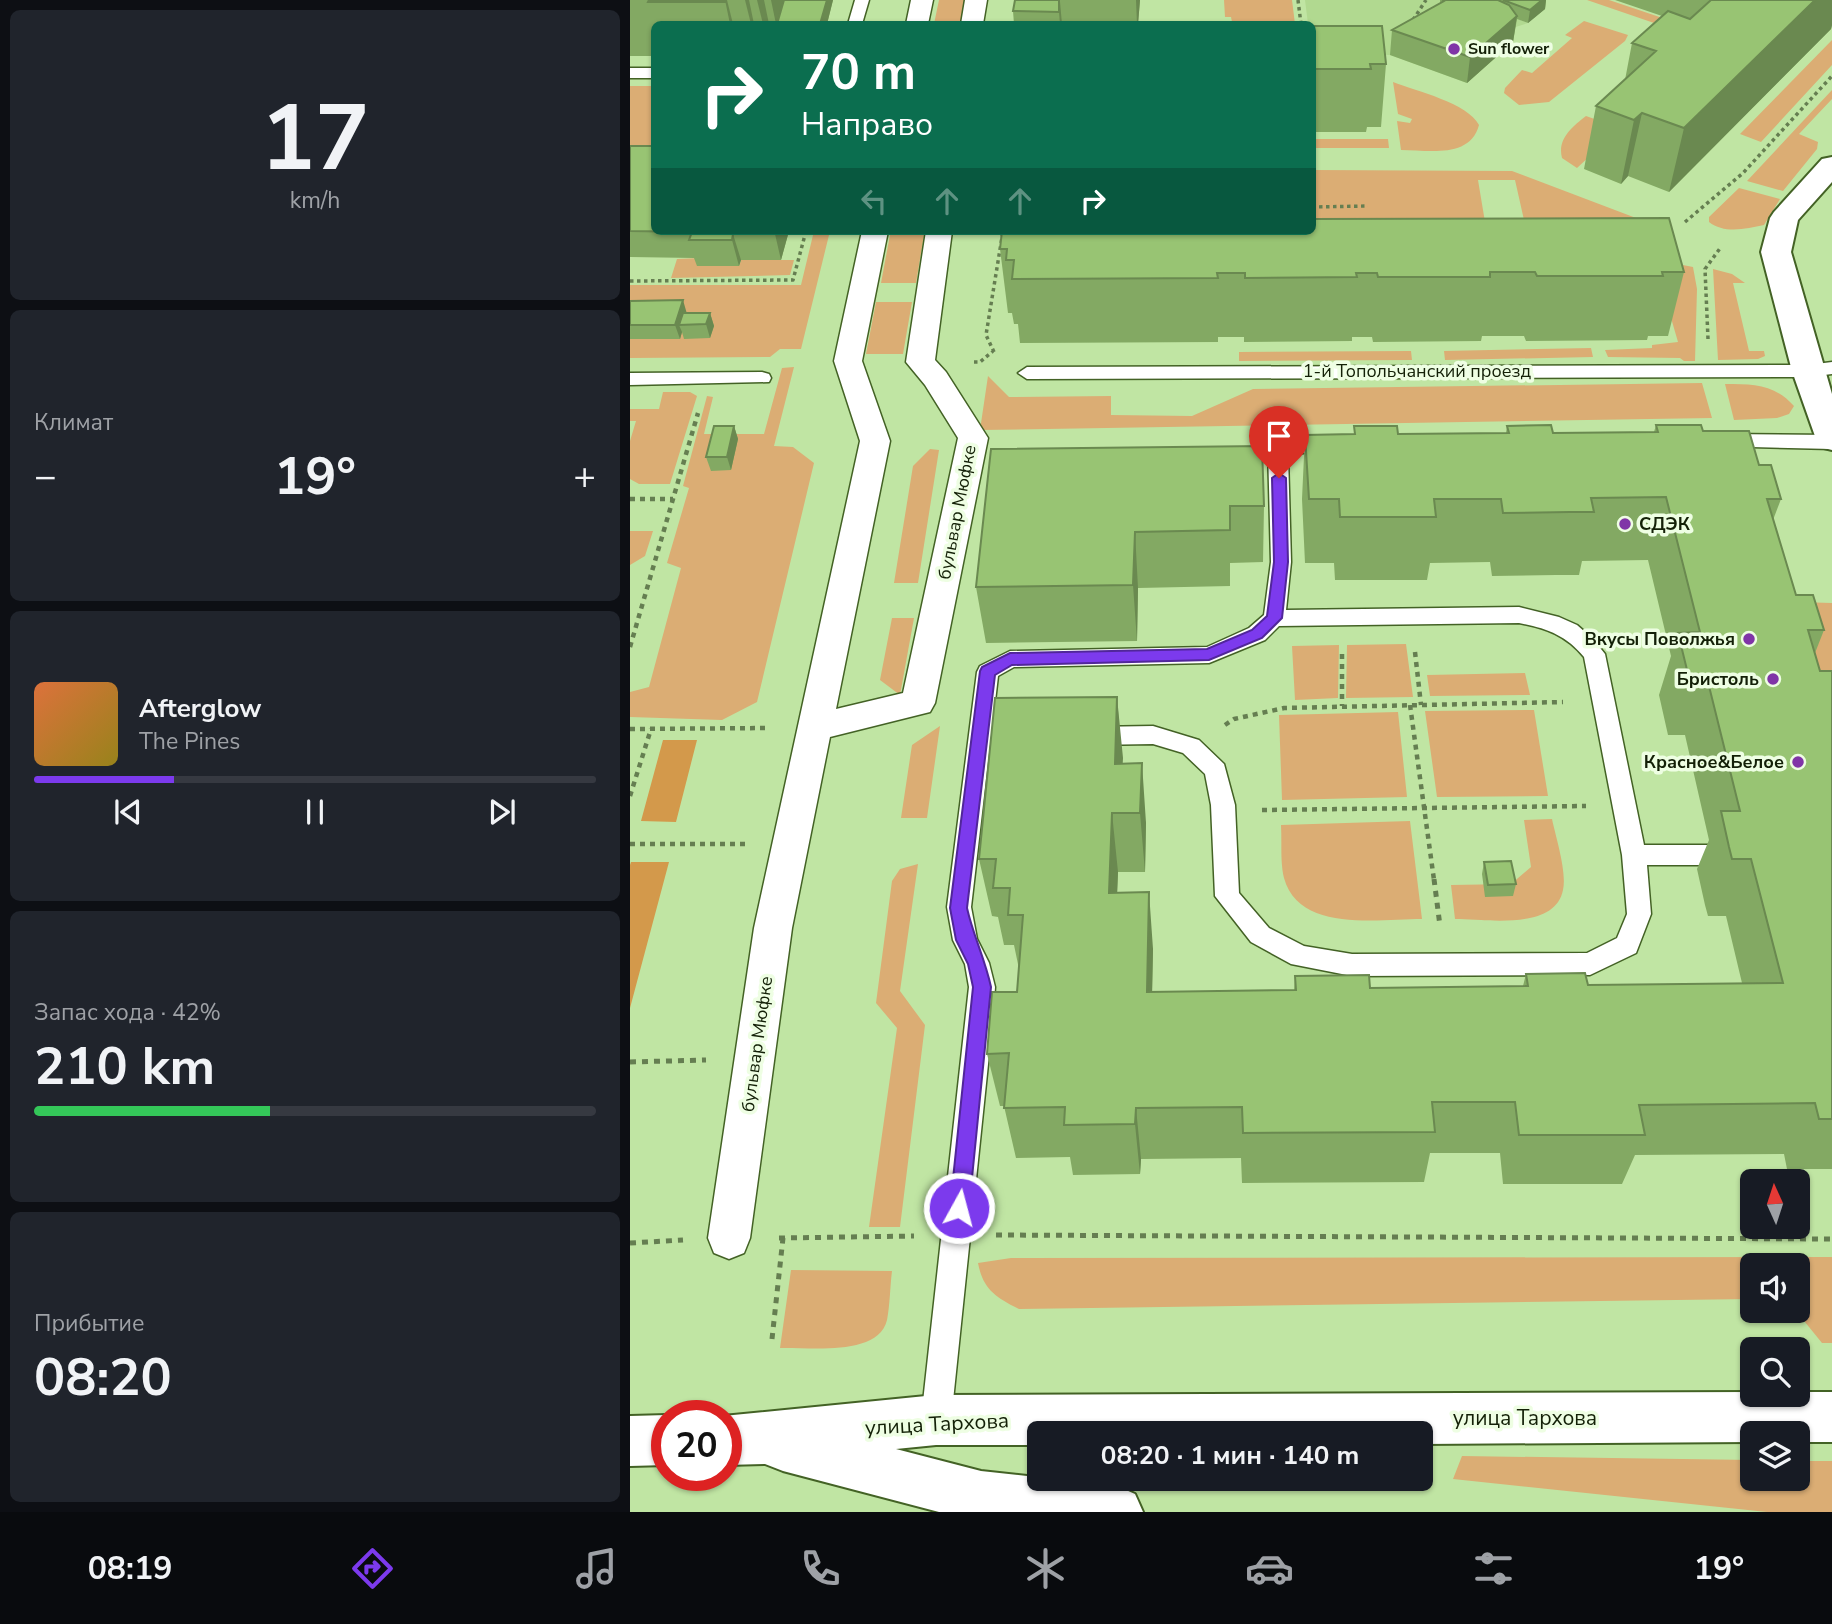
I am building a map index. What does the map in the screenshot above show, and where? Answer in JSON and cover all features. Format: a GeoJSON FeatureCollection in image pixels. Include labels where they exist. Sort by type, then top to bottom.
{"type":"FeatureCollection","features":[{"type":"Feature","properties":{"kind":"main road"},"geometry":{"type":"LineString","coordinates":[[1832,165],[1784,218],[1776,252],[1820,370],[1832,440]]}},
{"type":"Feature","properties":{"kind":"main road","name":"улица Тархова"},"geometry":{"type":"LineString","coordinates":[[742,1440],[936,1420],[1832,1417]]}},
{"type":"Feature","properties":{"kind":"main road"},"geometry":{"type":"LineString","coordinates":[[630,1441],[651,1440]]}},
{"type":"Feature","properties":{"kind":"main road","name":"улица Тархова"},"geometry":{"type":"LineString","coordinates":[[742,1440],[981,1497],[1117,1512]]}},
{"type":"Feature","properties":{"kind":"street"},"geometry":{"type":"LineString","coordinates":[[918,21],[922,0]]}},
{"type":"Feature","properties":{"kind":"street"},"geometry":{"type":"LineString","coordinates":[[972,21],[976,0]]}},
{"type":"Feature","properties":{"kind":"street","name":"бульвар Мюфке"},"geometry":{"type":"LineString","coordinates":[[729,1238],[773,928],[875,441],[848,361],[874,235]]}},
{"type":"Feature","properties":{"kind":"street","name":"бульвар Мюфке"},"geometry":{"type":"LineString","coordinates":[[815,727],[918,703],[973,438],[936,379],[920,362],[938,235]]}},
{"type":"Feature","properties":{"kind":"lane"},"geometry":{"type":"LineString","coordinates":[[856,21],[862,0]]}},
{"type":"Feature","properties":{"kind":"lane"},"geometry":{"type":"LineString","coordinates":[[630,74],[651,73]]}},
{"type":"Feature","properties":{"kind":"lane","name":"1-й Топольчанский проезд"},"geometry":{"type":"LineString","coordinates":[[1027,373],[1820,370]]}},
{"type":"Feature","properties":{"kind":"lane"},"geometry":{"type":"LineString","coordinates":[[630,379],[762,378]]}},
{"type":"Feature","properties":{"kind":"lane"},"geometry":{"type":"LineString","coordinates":[[1697,441],[1832,440]]}},
{"type":"Feature","properties":{"kind":"lane"},"geometry":{"type":"LineString","coordinates":[[936,1420],[981,1007],[982,987],[977,963],[965,940],[959,908],[989,736],[988,671],[1010,659],[1209,654],[1257,634],[1274,618],[1281,562],[1272,449],[1361,443]]}},
{"type":"Feature","properties":{"kind":"lane"},"geometry":{"type":"LineString","coordinates":[[1074,736],[1153,735],[1191,746],[1216,770],[1223,811],[1227,896],[1260,935],[1300,956],[1352,965],[1590,964],[1627,945],[1639,915],[1634,855],[1594,654],[1580,637],[1558,623],[1519,615],[1274,618]]}},
{"type":"Feature","properties":{"kind":"lane"},"geometry":{"type":"LineString","coordinates":[[1634,855],[1713,855]]}},
{"type":"Feature","properties":{"kind":"path"},"geometry":{"type":"LineString","coordinates":[[1298,0],[1301,21]]}},
{"type":"Feature","properties":{"kind":"path"},"geometry":{"type":"LineString","coordinates":[[1407,29],[1426,0]]}},
{"type":"Feature","properties":{"kind":"path"},"geometry":{"type":"LineString","coordinates":[[1685,222],[1743,173],[1832,76]]}},
{"type":"Feature","properties":{"kind":"path"},"geometry":{"type":"LineString","coordinates":[[1316,207],[1368,206]]}},
{"type":"Feature","properties":{"kind":"path"},"geometry":{"type":"LineString","coordinates":[[630,281],[793,280],[805,235]]}},
{"type":"Feature","properties":{"kind":"path"},"geometry":{"type":"LineString","coordinates":[[980,362],[993,351],[986,335],[1002,235]]}},
{"type":"Feature","properties":{"kind":"path"},"geometry":{"type":"LineString","coordinates":[[630,648],[709,378]]}},
{"type":"Feature","properties":{"kind":"path"},"geometry":{"type":"LineString","coordinates":[[630,499],[673,499]]}},
{"type":"Feature","properties":{"kind":"path"},"geometry":{"type":"LineString","coordinates":[[1411,616],[1421,705]]}},
{"type":"Feature","properties":{"kind":"path"},"geometry":{"type":"LineString","coordinates":[[1342,617],[1342,706]]}},
{"type":"Feature","properties":{"kind":"path"},"geometry":{"type":"LineString","coordinates":[[1191,746],[1234,719],[1284,708],[1603,701]]}},
{"type":"Feature","properties":{"kind":"path"},"geometry":{"type":"LineString","coordinates":[[1410,705],[1446,964]]}},
{"type":"Feature","properties":{"kind":"path"},"geometry":{"type":"LineString","coordinates":[[630,729],[815,727]]}},
{"type":"Feature","properties":{"kind":"path"},"geometry":{"type":"LineString","coordinates":[[630,796],[650,729]]}},
{"type":"Feature","properties":{"kind":"path"},"geometry":{"type":"LineString","coordinates":[[1223,811],[1624,805]]}},
{"type":"Feature","properties":{"kind":"path"},"geometry":{"type":"LineString","coordinates":[[630,844],[791,844]]}},
{"type":"Feature","properties":{"kind":"path"},"geometry":{"type":"LineString","coordinates":[[630,1062],[754,1059]]}},
{"type":"Feature","properties":{"kind":"path"},"geometry":{"type":"LineString","coordinates":[[729,1238],[956,1235],[1832,1239]]}},
{"type":"Feature","properties":{"kind":"path"},"geometry":{"type":"LineString","coordinates":[[772,1339],[783,1238]]}},
{"type":"Feature","properties":{"kind":"shaded area"},"geometry":{"type":"Polygon","coordinates":[[[939,0],[966,0],[962,21],[935,21],[939,0]]]}},
{"type":"Feature","properties":{"kind":"shaded area"},"geometry":{"type":"Polygon","coordinates":[[[1224,0],[1292,0],[1295,21],[1232,21],[1231,17],[1225,17],[1224,0]]]}},
{"type":"Feature","properties":{"kind":"shaded area"},"geometry":{"type":"Polygon","coordinates":[[[1305,0],[1469,0],[1528,23],[1506,30],[1513,42],[1467,83],[1390,55],[1316,53],[1316,21],[1308,21],[1305,0]]]}},
{"type":"Feature","properties":{"kind":"shaded area"},"geometry":{"type":"Polygon","coordinates":[[[1587,0],[1609,0],[1716,36],[1689,35],[1587,0]]]}},
{"type":"Feature","properties":{"kind":"shaded area"},"geometry":{"type":"Polygon","coordinates":[[[1584,21],[1628,35],[1625,41],[1549,102],[1519,105],[1504,93],[1505,88],[1522,70],[1532,73],[1572,38],[1565,35],[1584,21]]]}},
{"type":"Feature","properties":{"kind":"shaded area"},"geometry":{"type":"Polygon","coordinates":[[[1832,40],[1832,65],[1761,142],[1740,134],[1832,40]]]}},
{"type":"Feature","properties":{"kind":"shaded area"},"geometry":{"type":"Polygon","coordinates":[[[1393,82],[1464,110],[1479,125],[1474,136],[1467,143],[1447,150],[1401,150],[1397,121],[1410,123],[1412,119],[1398,114],[1393,82]]]}},
{"type":"Feature","properties":{"kind":"shaded area"},"geometry":{"type":"Polygon","coordinates":[[[630,86],[651,86],[651,149],[630,149],[630,86]]]}},
{"type":"Feature","properties":{"kind":"shaded area"},"geometry":{"type":"Polygon","coordinates":[[[1832,90],[1832,99],[1799,134],[1818,142],[1817,149],[1783,191],[1747,181],[1832,90]]]}},
{"type":"Feature","properties":{"kind":"shaded area"},"geometry":{"type":"Polygon","coordinates":[[[1586,116],[1620,128],[1577,168],[1562,158],[1562,145],[1571,129],[1586,116]]]}},
{"type":"Feature","properties":{"kind":"shaded area"},"geometry":{"type":"Polygon","coordinates":[[[1316,139],[1388,139],[1389,148],[1316,148],[1316,139]]]}},
{"type":"Feature","properties":{"kind":"shaded area"},"geometry":{"type":"Polygon","coordinates":[[[1316,170],[1512,171],[1665,229],[1524,220],[1515,180],[1478,180],[1485,222],[1316,222],[1316,170]]]}},
{"type":"Feature","properties":{"kind":"shaded area"},"geometry":{"type":"Polygon","coordinates":[[[1739,188],[1780,199],[1764,225],[1728,229],[1709,222],[1709,217],[1739,188]]]}},
{"type":"Feature","properties":{"kind":"shaded area"},"geometry":{"type":"Polygon","coordinates":[[[813,235],[829,235],[801,349],[780,349],[770,357],[630,358],[630,285],[801,285],[813,235]]]}},
{"type":"Feature","properties":{"kind":"shaded area"},"geometry":{"type":"Polygon","coordinates":[[[890,235],[924,235],[916,283],[881,283],[890,235]]]}},
{"type":"Feature","properties":{"kind":"shaded area"},"geometry":{"type":"Polygon","coordinates":[[[1642,257],[1693,267],[1697,289],[1695,361],[1684,361],[1680,358],[1608,357],[1605,350],[1652,348],[1652,345],[1678,342],[1658,273],[1642,257]]]}},
{"type":"Feature","properties":{"kind":"shaded area"},"geometry":{"type":"Polygon","coordinates":[[[699,258],[697,266],[739,266],[741,260],[794,260],[790,275],[671,278],[677,259],[699,258]]]}},
{"type":"Feature","properties":{"kind":"shaded area"},"geometry":{"type":"Polygon","coordinates":[[[1713,269],[1732,274],[1745,283],[1733,283],[1749,351],[1764,351],[1765,356],[1758,359],[1718,360],[1713,269]]]}},
{"type":"Feature","properties":{"kind":"shaded area"},"geometry":{"type":"Polygon","coordinates":[[[876,302],[912,302],[903,354],[866,354],[876,302]]]}},
{"type":"Feature","properties":{"kind":"shaded area"},"geometry":{"type":"Polygon","coordinates":[[[1591,348],[1593,357],[1445,360],[1444,351],[1591,348]]]}},
{"type":"Feature","properties":{"kind":"shaded area"},"geometry":{"type":"Polygon","coordinates":[[[1411,351],[1412,360],[1239,361],[1239,352],[1411,351]]]}},
{"type":"Feature","properties":{"kind":"shaded area"},"geometry":{"type":"Polygon","coordinates":[[[794,367],[774,446],[793,447],[814,463],[757,702],[722,720],[630,717],[630,692],[649,687],[681,568],[667,563],[689,488],[683,486],[707,396],[713,397],[704,434],[764,434],[782,368],[794,367]]]}},
{"type":"Feature","properties":{"kind":"shaded area"},"geometry":{"type":"Polygon","coordinates":[[[988,376],[1009,397],[1111,396],[1111,415],[1192,416],[1253,389],[1702,383],[1712,418],[980,430],[988,376]]]}},
{"type":"Feature","properties":{"kind":"shaded area"},"geometry":{"type":"Polygon","coordinates":[[[1725,384],[1745,384],[1771,389],[1794,406],[1789,414],[1777,418],[1734,420],[1725,384]]]}},
{"type":"Feature","properties":{"kind":"shaded area"},"geometry":{"type":"Polygon","coordinates":[[[663,392],[690,392],[697,396],[670,484],[639,484],[630,479],[630,441],[636,421],[630,421],[630,409],[659,409],[663,392]]]}},
{"type":"Feature","properties":{"kind":"shaded area"},"geometry":{"type":"Polygon","coordinates":[[[930,449],[939,450],[918,583],[894,583],[913,466],[930,449]]]}},
{"type":"Feature","properties":{"kind":"shaded area"},"geometry":{"type":"Polygon","coordinates":[[[630,531],[653,531],[645,556],[630,565],[630,531]]]}},
{"type":"Feature","properties":{"kind":"shaded area"},"geometry":{"type":"Polygon","coordinates":[[[1798,602],[1832,603],[1832,722],[1798,602]]]}},
{"type":"Feature","properties":{"kind":"shaded area"},"geometry":{"type":"Polygon","coordinates":[[[892,618],[914,618],[900,695],[880,680],[892,618]]]}},
{"type":"Feature","properties":{"kind":"shaded area"},"geometry":{"type":"Polygon","coordinates":[[[1406,644],[1413,697],[1346,698],[1347,645],[1406,644]]]}},
{"type":"Feature","properties":{"kind":"shaded area"},"geometry":{"type":"Polygon","coordinates":[[[1339,645],[1338,698],[1295,700],[1292,646],[1339,645]]]}},
{"type":"Feature","properties":{"kind":"shaded area"},"geometry":{"type":"Polygon","coordinates":[[[1525,673],[1530,695],[1430,696],[1427,675],[1525,673]]]}},
{"type":"Feature","properties":{"kind":"shaded area"},"geometry":{"type":"Polygon","coordinates":[[[1534,710],[1548,796],[1437,797],[1425,711],[1534,710]]]}},
{"type":"Feature","properties":{"kind":"shaded area"},"geometry":{"type":"Polygon","coordinates":[[[1398,712],[1407,797],[1282,800],[1279,715],[1398,712]]]}},
{"type":"Feature","properties":{"kind":"shaded area"},"geometry":{"type":"Polygon","coordinates":[[[940,726],[927,818],[901,818],[912,745],[940,726]]]}},
{"type":"Feature","properties":{"kind":"shaded area"},"geometry":{"type":"Polygon","coordinates":[[[663,740],[697,740],[676,822],[641,821],[663,740]]]}},
{"type":"Feature","properties":{"kind":"shaded area"},"geometry":{"type":"Polygon","coordinates":[[[1552,819],[1564,874],[1563,890],[1557,903],[1547,912],[1518,920],[1455,919],[1451,885],[1511,884],[1531,867],[1524,820],[1552,819]]]}},
{"type":"Feature","properties":{"kind":"shaded area"},"geometry":{"type":"Polygon","coordinates":[[[1410,821],[1422,919],[1342,919],[1306,908],[1292,896],[1283,872],[1281,825],[1410,821]]]}},
{"type":"Feature","properties":{"kind":"shaded area"},"geometry":{"type":"Polygon","coordinates":[[[631,862],[669,862],[630,1008],[630,865],[631,862]]]}},
{"type":"Feature","properties":{"kind":"shaded area"},"geometry":{"type":"Polygon","coordinates":[[[918,864],[900,991],[925,1025],[900,1227],[869,1227],[897,1028],[876,1003],[892,881],[900,869],[918,864]]]}},
{"type":"Feature","properties":{"kind":"shaded area"},"geometry":{"type":"Polygon","coordinates":[[[1740,1257],[1740,1299],[1019,1309],[991,1291],[983,1279],[978,1263],[1011,1258],[1740,1257]]]}},
{"type":"Feature","properties":{"kind":"shaded area"},"geometry":{"type":"Polygon","coordinates":[[[1810,1257],[1832,1257],[1832,1343],[1822,1343],[1806,1323],[1810,1323],[1810,1257]]]}},
{"type":"Feature","properties":{"kind":"shaded area"},"geometry":{"type":"Polygon","coordinates":[[[791,1270],[892,1271],[887,1320],[881,1332],[871,1340],[841,1348],[780,1348],[791,1270]]]}},
{"type":"Feature","properties":{"kind":"shaded area"},"geometry":{"type":"Polygon","coordinates":[[[1462,1456],[1740,1460],[1740,1491],[1810,1491],[1810,1461],[1832,1461],[1832,1512],[1767,1512],[1453,1479],[1462,1456]]]}},
{"type":"Feature","properties":{"kind":"building"},"geometry":{"type":"Polygon","coordinates":[[[725,0],[725,2],[648,2],[725,0]]]}},
{"type":"Feature","properties":{"kind":"building"},"geometry":{"type":"Polygon","coordinates":[[[784,0],[827,0],[821,21],[778,21],[784,0]]]}},
{"type":"Feature","properties":{"kind":"building"},"geometry":{"type":"Polygon","coordinates":[[[1015,0],[1059,0],[1059,12],[1013,11],[1015,0]]]}},
{"type":"Feature","properties":{"kind":"building"},"geometry":{"type":"Polygon","coordinates":[[[1443,0],[1498,0],[1509,5],[1517,16],[1470,57],[1392,30],[1443,0]]]}},
{"type":"Feature","properties":{"kind":"building"},"geometry":{"type":"Polygon","coordinates":[[[1503,0],[1542,0],[1530,10],[1503,0]]]}},
{"type":"Feature","properties":{"kind":"building"},"geometry":{"type":"Polygon","coordinates":[[[1711,0],[1815,0],[1684,128],[1642,113],[1634,120],[1596,106],[1656,51],[1632,43],[1668,11],[1690,19],[1711,0]]]}},
{"type":"Feature","properties":{"kind":"building"},"geometry":{"type":"Polygon","coordinates":[[[1316,26],[1382,26],[1386,64],[1370,64],[1371,69],[1316,69],[1316,26]]]}},
{"type":"Feature","properties":{"kind":"building"},"geometry":{"type":"Polygon","coordinates":[[[630,146],[651,146],[651,231],[630,231],[630,146]]]}},
{"type":"Feature","properties":{"kind":"building"},"geometry":{"type":"Polygon","coordinates":[[[1669,218],[1684,272],[1662,272],[1663,276],[1537,276],[1535,272],[1490,272],[1490,277],[1378,277],[1377,273],[1356,273],[1357,277],[1245,278],[1245,273],[1217,273],[1218,278],[1012,279],[1014,260],[1006,260],[1007,249],[1000,249],[1002,235],[1316,235],[1316,219],[1669,218]]]}},
{"type":"Feature","properties":{"kind":"building"},"geometry":{"type":"Polygon","coordinates":[[[691,235],[733,235],[732,240],[689,240],[691,235]]]}},
{"type":"Feature","properties":{"kind":"building"},"geometry":{"type":"Polygon","coordinates":[[[683,300],[675,325],[630,325],[630,301],[683,300]]]}},
{"type":"Feature","properties":{"kind":"building"},"geometry":{"type":"Polygon","coordinates":[[[683,313],[710,313],[706,324],[679,325],[683,313]]]}},
{"type":"Feature","properties":{"kind":"building"},"geometry":{"type":"Polygon","coordinates":[[[1551,425],[1553,433],[1658,432],[1656,425],[1701,425],[1703,431],[1749,431],[1759,465],[1771,465],[1781,499],[1767,499],[1796,595],[1813,595],[1824,630],[1808,630],[1820,671],[1832,671],[1832,1119],[1819,1119],[1815,1103],[1639,1105],[1645,1135],[1519,1135],[1515,1102],[1432,1102],[1435,1132],[1243,1133],[1242,1107],[1136,1108],[1135,1124],[1064,1125],[1065,1107],[1004,1108],[1009,1053],[987,1054],[992,992],[1017,992],[1023,915],[1008,915],[1010,888],[993,888],[996,859],[979,859],[995,698],[1117,697],[1115,764],[1142,763],[1140,813],[1112,813],[1109,893],[1149,892],[1147,992],[1296,990],[1295,976],[1369,975],[1370,988],[1528,986],[1526,974],[1585,973],[1588,985],[1783,983],[1751,859],[1732,859],[1729,847],[1721,811],[1740,811],[1706,674],[1688,674],[1678,633],[1700,632],[1666,497],[1591,498],[1594,512],[1503,513],[1501,499],[1434,499],[1436,517],[1340,517],[1339,499],[1309,499],[1305,435],[1355,434],[1354,426],[1397,426],[1398,434],[1509,433],[1507,426],[1551,425]]]}},
{"type":"Feature","properties":{"kind":"building"},"geometry":{"type":"Polygon","coordinates":[[[714,426],[734,426],[727,457],[706,457],[714,426]]]}},
{"type":"Feature","properties":{"kind":"building"},"geometry":{"type":"Polygon","coordinates":[[[1262,446],[1264,506],[1230,506],[1230,530],[1135,532],[1133,585],[976,587],[991,449],[1262,446]]]}},
{"type":"Feature","properties":{"kind":"building"},"geometry":{"type":"Polygon","coordinates":[[[1511,861],[1516,884],[1488,885],[1484,862],[1511,861]]]}},
{"type":"Feature","properties":{"kind":"place","name":"Sun flower"},"geometry":{"type":"Point","coordinates":[1454,49]}},
{"type":"Feature","properties":{"kind":"place","name":"СДЭК"},"geometry":{"type":"Point","coordinates":[1625,524]}},
{"type":"Feature","properties":{"kind":"place","name":"Вкусы Поволжья"},"geometry":{"type":"Point","coordinates":[1749,639]}},
{"type":"Feature","properties":{"kind":"place","name":"Бристоль"},"geometry":{"type":"Point","coordinates":[1773,679]}},
{"type":"Feature","properties":{"kind":"place","name":"Красное&Белое"},"geometry":{"type":"Point","coordinates":[1798,762]}},
{"type":"Feature","properties":{"kind":"route"},"geometry":{"type":"LineString","coordinates":[[959,1208],[982,987],[977,963],[965,940],[959,908],[988,671],[1010,659],[1209,654],[1257,634],[1274,618],[1281,562],[1279,478]]}}]}
